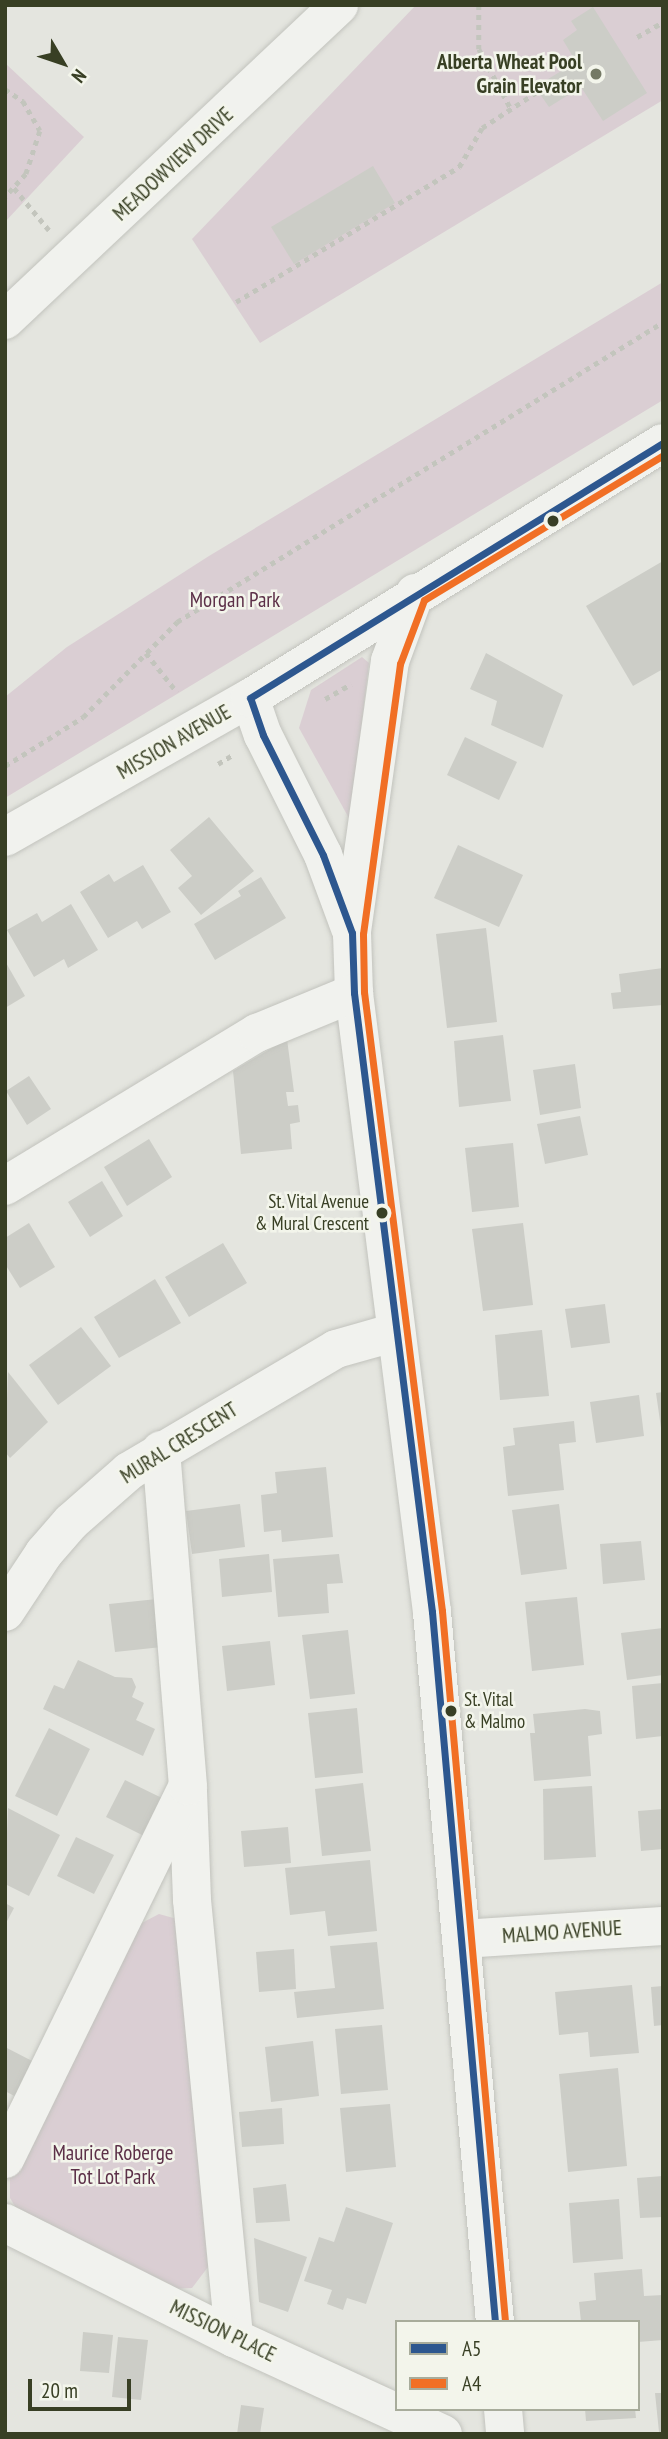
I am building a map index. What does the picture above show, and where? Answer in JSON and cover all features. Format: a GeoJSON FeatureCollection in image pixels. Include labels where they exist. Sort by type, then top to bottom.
{"type":"FeatureCollection","features":[{"type":"Feature","properties":{"kind":"street","name":"MEADOWVIEW DRIVE"},"geometry":{"type":"LineString","coordinates":[[5,320],[339,5]]}},
{"type":"Feature","properties":{"kind":"street","name":"MISSION AVENUE"},"geometry":{"type":"LineString","coordinates":[[5,837],[250,698],[415,593],[663,443]]}},
{"type":"Feature","properties":{"kind":"street"},"geometry":{"type":"LineString","coordinates":[[415,593],[390,660],[352,933],[354,993],[432,1612],[495,2320]]}},
{"type":"Feature","properties":{"kind":"street"},"geometry":{"type":"LineString","coordinates":[[250,698],[263,735],[323,855],[352,933]]}},
{"type":"Feature","properties":{"kind":"street"},"geometry":{"type":"LineString","coordinates":[[5,1186],[257,1033],[354,993]]}},
{"type":"Feature","properties":{"kind":"street","name":"MURAL CRESCENT"},"geometry":{"type":"LineString","coordinates":[[5,1612],[44,1553],[71,1522],[161,1450],[336,1349],[396,1332]]}},
{"type":"Feature","properties":{"kind":"street"},"geometry":{"type":"LineString","coordinates":[[161,1450],[188,1786],[192,1900],[234,2338]]}},
{"type":"Feature","properties":{"kind":"street"},"geometry":{"type":"LineString","coordinates":[[5,2160],[188,1786]]}},
{"type":"Feature","properties":{"kind":"street"},"geometry":{"type":"LineString","coordinates":[[126,1911],[192,1900]]}},
{"type":"Feature","properties":{"kind":"street","name":"MALMO AVENUE"},"geometry":{"type":"LineString","coordinates":[[461,1939],[663,1926]]}},
{"type":"Feature","properties":{"kind":"street","name":"MISSION PLACE"},"geometry":{"type":"LineString","coordinates":[[5,2223],[234,2338],[443,2434]]}},
{"type":"Feature","properties":{"kind":"street"},"geometry":{"type":"LineString","coordinates":[[503,2411],[505,2434]]}},
{"type":"Feature","properties":{"kind":"path"},"geometry":{"type":"LineString","coordinates":[[480,5],[480,49],[511,108]]}},
{"type":"Feature","properties":{"kind":"path"},"geometry":{"type":"LineString","coordinates":[[637,37],[663,23]]}},
{"type":"Feature","properties":{"kind":"path"},"geometry":{"type":"LineString","coordinates":[[5,89],[23,101],[40,131],[26,174],[5,197]]}},
{"type":"Feature","properties":{"kind":"path"},"geometry":{"type":"LineString","coordinates":[[236,302],[459,167],[482,128],[535,93]]}},
{"type":"Feature","properties":{"kind":"path"},"geometry":{"type":"LineString","coordinates":[[14,188],[72,259]]}},
{"type":"Feature","properties":{"kind":"path"},"geometry":{"type":"LineString","coordinates":[[5,766],[83,717],[177,622],[663,322]]}},
{"type":"Feature","properties":{"kind":"path"},"geometry":{"type":"LineString","coordinates":[[146,653],[177,692]]}},
{"type":"Feature","properties":{"kind":"path"},"geometry":{"type":"LineString","coordinates":[[321,701],[390,660]]}},
{"type":"Feature","properties":{"kind":"path"},"geometry":{"type":"LineString","coordinates":[[218,764],[263,735]]}},
{"type":"Feature","properties":{"kind":"green space"},"geometry":{"type":"Polygon","coordinates":[[[416,5],[663,5],[663,100],[260,343],[192,239],[416,5]]]}},
{"type":"Feature","properties":{"kind":"green space"},"geometry":{"type":"Polygon","coordinates":[[[5,63],[84,137],[5,222],[5,63]]]}},
{"type":"Feature","properties":{"kind":"green space","name":"Morgan Park"},"geometry":{"type":"Polygon","coordinates":[[[663,282],[663,400],[5,798],[5,697],[67,647],[209,556],[663,282]]]}},
{"type":"Feature","properties":{"kind":"green space"},"geometry":{"type":"Polygon","coordinates":[[[362,657],[369,663],[350,820],[299,728],[311,690],[362,657]]]}},
{"type":"Feature","properties":{"kind":"green space","name":"Maurice Roberge Tot Lot Park"},"geometry":{"type":"Polygon","coordinates":[[[159,1914],[177,1919],[208,2267],[192,2288],[168,2289],[19,2213],[10,2198],[10,2177],[125,1947],[138,1925],[159,1914]]]}},
{"type":"Feature","properties":{"kind":"building","name":"Alberta Wheat Pool Grain Elevator"},"geometry":{"type":"Polygon","coordinates":[[[593,7],[647,93],[603,121],[581,87],[549,107],[535,87],[576,62],[563,40],[577,30],[571,21],[593,7]]]}},
{"type":"Feature","properties":{"kind":"building"},"geometry":{"type":"Polygon","coordinates":[[[373,166],[395,203],[294,264],[271,227],[373,166]]]}},
{"type":"Feature","properties":{"kind":"building"},"geometry":{"type":"Polygon","coordinates":[[[663,561],[663,669],[633,686],[586,606],[663,561]]]}},
{"type":"Feature","properties":{"kind":"building"},"geometry":{"type":"Polygon","coordinates":[[[486,653],[563,695],[543,748],[491,725],[497,701],[470,689],[486,653]]]}},
{"type":"Feature","properties":{"kind":"building"},"geometry":{"type":"Polygon","coordinates":[[[465,737],[517,762],[499,800],[447,775],[465,737]]]}},
{"type":"Feature","properties":{"kind":"building"},"geometry":{"type":"Polygon","coordinates":[[[209,817],[254,871],[201,915],[178,888],[192,876],[170,850],[209,817]]]}},
{"type":"Feature","properties":{"kind":"building"},"geometry":{"type":"Polygon","coordinates":[[[458,845],[523,875],[499,927],[434,898],[458,845]]]}},
{"type":"Feature","properties":{"kind":"building"},"geometry":{"type":"Polygon","coordinates":[[[143,865],[171,912],[142,929],[137,921],[108,938],[80,892],[109,874],[114,882],[143,865]]]}},
{"type":"Feature","properties":{"kind":"building"},"geometry":{"type":"Polygon","coordinates":[[[261,877],[286,918],[215,960],[194,924],[241,896],[238,891],[261,877]]]}},
{"type":"Feature","properties":{"kind":"building"},"geometry":{"type":"Polygon","coordinates":[[[71,904],[98,950],[68,968],[64,959],[34,977],[7,930],[37,913],[42,922],[71,904]]]}},
{"type":"Feature","properties":{"kind":"building"},"geometry":{"type":"Polygon","coordinates":[[[486,928],[497,1022],[447,1028],[436,934],[486,928]]]}},
{"type":"Feature","properties":{"kind":"building"},"geometry":{"type":"Polygon","coordinates":[[[5,961],[25,996],[5,1008],[5,961]]]}},
{"type":"Feature","properties":{"kind":"building"},"geometry":{"type":"Polygon","coordinates":[[[663,968],[663,1005],[613,1009],[611,993],[621,992],[619,974],[663,968]]]}},
{"type":"Feature","properties":{"kind":"building"},"geometry":{"type":"Polygon","coordinates":[[[503,1035],[511,1101],[459,1107],[454,1041],[503,1035]]]}},
{"type":"Feature","properties":{"kind":"building"},"geometry":{"type":"Polygon","coordinates":[[[287,1039],[294,1092],[286,1092],[288,1106],[298,1105],[300,1122],[290,1124],[292,1149],[241,1154],[233,1071],[287,1039]]]}},
{"type":"Feature","properties":{"kind":"building"},"geometry":{"type":"Polygon","coordinates":[[[575,1064],[581,1108],[540,1115],[533,1070],[575,1064]]]}},
{"type":"Feature","properties":{"kind":"building"},"geometry":{"type":"Polygon","coordinates":[[[29,1076],[51,1109],[27,1125],[6,1091],[29,1076]]]}},
{"type":"Feature","properties":{"kind":"building"},"geometry":{"type":"Polygon","coordinates":[[[580,1116],[588,1155],[545,1164],[537,1124],[580,1116]]]}},
{"type":"Feature","properties":{"kind":"building"},"geometry":{"type":"Polygon","coordinates":[[[149,1139],[172,1177],[127,1206],[104,1167],[149,1139]]]}},
{"type":"Feature","properties":{"kind":"building"},"geometry":{"type":"Polygon","coordinates":[[[513,1143],[519,1207],[472,1212],[465,1148],[513,1143]]]}},
{"type":"Feature","properties":{"kind":"building"},"geometry":{"type":"Polygon","coordinates":[[[102,1181],[123,1216],[90,1237],[68,1202],[102,1181]]]}},
{"type":"Feature","properties":{"kind":"building"},"geometry":{"type":"Polygon","coordinates":[[[29,1223],[55,1267],[20,1288],[5,1264],[5,1238],[29,1223]]]}},
{"type":"Feature","properties":{"kind":"building"},"geometry":{"type":"Polygon","coordinates":[[[523,1223],[533,1305],[483,1311],[472,1229],[523,1223]]]}},
{"type":"Feature","properties":{"kind":"building"},"geometry":{"type":"Polygon","coordinates":[[[223,1243],[247,1283],[189,1317],[165,1277],[223,1243]]]}},
{"type":"Feature","properties":{"kind":"building"},"geometry":{"type":"Polygon","coordinates":[[[155,1279],[181,1323],[119,1358],[94,1317],[155,1279]]]}},
{"type":"Feature","properties":{"kind":"building"},"geometry":{"type":"Polygon","coordinates":[[[605,1304],[610,1343],[571,1348],[565,1309],[605,1304]]]}},
{"type":"Feature","properties":{"kind":"building"},"geometry":{"type":"Polygon","coordinates":[[[81,1327],[111,1366],[58,1405],[29,1365],[81,1327]]]}},
{"type":"Feature","properties":{"kind":"building"},"geometry":{"type":"Polygon","coordinates":[[[542,1330],[549,1396],[500,1400],[495,1335],[542,1330]]]}},
{"type":"Feature","properties":{"kind":"building"},"geometry":{"type":"Polygon","coordinates":[[[8,1372],[48,1422],[10,1458],[5,1452],[8,1372]]]}},
{"type":"Feature","properties":{"kind":"building"},"geometry":{"type":"Polygon","coordinates":[[[663,1392],[663,1428],[661,1428],[656,1393],[663,1392]]]}},
{"type":"Feature","properties":{"kind":"building"},"geometry":{"type":"Polygon","coordinates":[[[639,1395],[644,1436],[596,1443],[590,1402],[639,1395]]]}},
{"type":"Feature","properties":{"kind":"building"},"geometry":{"type":"Polygon","coordinates":[[[574,1421],[576,1442],[559,1444],[564,1490],[508,1496],[503,1447],[515,1445],[513,1428],[574,1421]]]}},
{"type":"Feature","properties":{"kind":"building"},"geometry":{"type":"Polygon","coordinates":[[[326,1467],[333,1537],[282,1542],[281,1530],[264,1532],[261,1495],[277,1493],[275,1472],[326,1467]]]}},
{"type":"Feature","properties":{"kind":"building"},"geometry":{"type":"Polygon","coordinates":[[[240,1504],[245,1547],[192,1554],[186,1511],[240,1504]]]}},
{"type":"Feature","properties":{"kind":"building"},"geometry":{"type":"Polygon","coordinates":[[[559,1504],[567,1569],[521,1575],[512,1510],[559,1504]]]}},
{"type":"Feature","properties":{"kind":"building"},"geometry":{"type":"Polygon","coordinates":[[[641,1541],[645,1580],[603,1584],[600,1544],[641,1541]]]}},
{"type":"Feature","properties":{"kind":"building"},"geometry":{"type":"Polygon","coordinates":[[[269,1554],[272,1592],[222,1597],[219,1559],[269,1554]]]}},
{"type":"Feature","properties":{"kind":"building"},"geometry":{"type":"Polygon","coordinates":[[[339,1554],[343,1583],[327,1584],[329,1613],[278,1617],[273,1559],[339,1554]]]}},
{"type":"Feature","properties":{"kind":"building"},"geometry":{"type":"Polygon","coordinates":[[[577,1597],[584,1665],[532,1671],[525,1602],[577,1597]]]}},
{"type":"Feature","properties":{"kind":"building"},"geometry":{"type":"Polygon","coordinates":[[[157,1599],[162,1647],[115,1652],[109,1604],[157,1599]]]}},
{"type":"Feature","properties":{"kind":"building"},"geometry":{"type":"Polygon","coordinates":[[[663,1628],[663,1675],[627,1680],[621,1633],[663,1628]]]}},
{"type":"Feature","properties":{"kind":"building"},"geometry":{"type":"Polygon","coordinates":[[[348,1630],[355,1694],[310,1699],[302,1635],[348,1630]]]}},
{"type":"Feature","properties":{"kind":"building"},"geometry":{"type":"Polygon","coordinates":[[[270,1641],[275,1685],[227,1691],[222,1646],[270,1641]]]}},
{"type":"Feature","properties":{"kind":"building"},"geometry":{"type":"Polygon","coordinates":[[[78,1660],[115,1677],[132,1678],[136,1687],[132,1697],[144,1703],[136,1720],[155,1729],[143,1756],[43,1709],[54,1685],[64,1689],[78,1660]]]}},
{"type":"Feature","properties":{"kind":"building"},"geometry":{"type":"Polygon","coordinates":[[[663,1683],[663,1736],[636,1739],[632,1686],[663,1683]]]}},
{"type":"Feature","properties":{"kind":"building"},"geometry":{"type":"Polygon","coordinates":[[[357,1708],[363,1773],[315,1778],[308,1713],[357,1708]]]}},
{"type":"Feature","properties":{"kind":"building"},"geometry":{"type":"Polygon","coordinates":[[[585,1709],[600,1711],[602,1734],[588,1736],[591,1776],[534,1781],[530,1733],[535,1733],[533,1714],[585,1709]]]}},
{"type":"Feature","properties":{"kind":"building"},"geometry":{"type":"Polygon","coordinates":[[[49,1728],[90,1749],[57,1816],[15,1796],[49,1728]]]}},
{"type":"Feature","properties":{"kind":"building"},"geometry":{"type":"Polygon","coordinates":[[[125,1780],[164,1799],[146,1837],[106,1817],[125,1780]]]}},
{"type":"Feature","properties":{"kind":"building"},"geometry":{"type":"Polygon","coordinates":[[[363,1783],[371,1851],[322,1856],[315,1789],[363,1783]]]}},
{"type":"Feature","properties":{"kind":"building"},"geometry":{"type":"Polygon","coordinates":[[[592,1786],[596,1857],[544,1860],[543,1789],[592,1786]]]}},
{"type":"Feature","properties":{"kind":"building"},"geometry":{"type":"Polygon","coordinates":[[[8,1808],[60,1835],[29,1896],[5,1884],[8,1808]]]}},
{"type":"Feature","properties":{"kind":"building"},"geometry":{"type":"Polygon","coordinates":[[[663,1809],[663,1849],[641,1851],[638,1811],[663,1809]]]}},
{"type":"Feature","properties":{"kind":"building"},"geometry":{"type":"Polygon","coordinates":[[[288,1827],[291,1863],[244,1867],[241,1831],[288,1827]]]}},
{"type":"Feature","properties":{"kind":"building"},"geometry":{"type":"Polygon","coordinates":[[[76,1837],[114,1855],[94,1894],[57,1876],[76,1837]]]}},
{"type":"Feature","properties":{"kind":"building"},"geometry":{"type":"Polygon","coordinates":[[[370,1860],[377,1931],[328,1936],[325,1911],[290,1915],[285,1868],[370,1860]]]}},
{"type":"Feature","properties":{"kind":"building"},"geometry":{"type":"Polygon","coordinates":[[[5,1903],[14,1908],[5,1925],[5,1903]]]}},
{"type":"Feature","properties":{"kind":"building"},"geometry":{"type":"Polygon","coordinates":[[[377,1942],[384,2009],[297,2018],[294,1992],[335,1988],[330,1946],[377,1942]]]}},
{"type":"Feature","properties":{"kind":"building"},"geometry":{"type":"Polygon","coordinates":[[[294,1949],[296,1989],[259,1992],[256,1952],[294,1949]]]}},
{"type":"Feature","properties":{"kind":"building"},"geometry":{"type":"Polygon","coordinates":[[[632,1985],[639,2053],[590,2057],[588,2032],[559,2035],[555,1992],[632,1985]]]}},
{"type":"Feature","properties":{"kind":"building"},"geometry":{"type":"Polygon","coordinates":[[[663,1986],[663,2025],[654,2026],[651,1987],[663,1986]]]}},
{"type":"Feature","properties":{"kind":"building"},"geometry":{"type":"Polygon","coordinates":[[[382,2025],[388,2090],[341,2094],[335,2029],[382,2025]]]}},
{"type":"Feature","properties":{"kind":"building"},"geometry":{"type":"Polygon","coordinates":[[[313,2041],[319,2096],[271,2102],[265,2047],[313,2041]]]}},
{"type":"Feature","properties":{"kind":"building"},"geometry":{"type":"Polygon","coordinates":[[[5,2047],[36,2063],[18,2098],[5,2091],[5,2047]]]}},
{"type":"Feature","properties":{"kind":"building"},"geometry":{"type":"Polygon","coordinates":[[[618,2068],[627,2166],[568,2172],[559,2074],[618,2068]]]}},
{"type":"Feature","properties":{"kind":"building"},"geometry":{"type":"Polygon","coordinates":[[[390,2104],[396,2167],[346,2172],[340,2108],[390,2104]]]}},
{"type":"Feature","properties":{"kind":"building"},"geometry":{"type":"Polygon","coordinates":[[[282,2108],[284,2144],[242,2147],[239,2112],[282,2108]]]}},
{"type":"Feature","properties":{"kind":"building"},"geometry":{"type":"Polygon","coordinates":[[[663,2176],[663,2217],[640,2218],[637,2178],[663,2176]]]}},
{"type":"Feature","properties":{"kind":"building"},"geometry":{"type":"Polygon","coordinates":[[[286,2184],[290,2221],[256,2223],[253,2188],[286,2184]]]}},
{"type":"Feature","properties":{"kind":"building"},"geometry":{"type":"Polygon","coordinates":[[[619,2199],[623,2259],[573,2263],[569,2203],[619,2199]]]}},
{"type":"Feature","properties":{"kind":"building"},"geometry":{"type":"Polygon","coordinates":[[[346,2207],[393,2223],[366,2304],[347,2298],[343,2310],[327,2304],[332,2290],[304,2281],[319,2237],[334,2242],[346,2207]]]}},
{"type":"Feature","properties":{"kind":"building"},"geometry":{"type":"Polygon","coordinates":[[[254,2238],[307,2257],[288,2312],[259,2302],[254,2238]]]}},
{"type":"Feature","properties":{"kind":"building"},"geometry":{"type":"Polygon","coordinates":[[[642,2269],[644,2296],[663,2295],[663,2340],[640,2342],[640,2320],[581,2320],[579,2302],[596,2300],[594,2273],[642,2269]]]}},
{"type":"Feature","properties":{"kind":"building"},"geometry":{"type":"Polygon","coordinates":[[[83,2332],[113,2335],[109,2373],[80,2371],[83,2332]]]}},
{"type":"Feature","properties":{"kind":"building"},"geometry":{"type":"Polygon","coordinates":[[[118,2337],[148,2340],[141,2400],[112,2397],[118,2337]]]}},
{"type":"Feature","properties":{"kind":"building"},"geometry":{"type":"Polygon","coordinates":[[[655,2393],[663,2393],[663,2432],[659,2432],[655,2393]]]}},
{"type":"Feature","properties":{"kind":"building"},"geometry":{"type":"Polygon","coordinates":[[[241,2405],[264,2408],[260,2434],[237,2434],[241,2405]]]}},
{"type":"Feature","properties":{"kind":"building"},"geometry":{"type":"Polygon","coordinates":[[[585,2411],[635,2411],[636,2418],[586,2421],[585,2411]]]}},
{"type":"Feature","properties":{"kind":"transit line","name":"A5"},"geometry":{"type":"LineString","coordinates":[[495,2320],[432,1612],[354,993],[352,933],[323,855],[263,735],[250,698],[663,443]]}},
{"type":"Feature","properties":{"kind":"transit line","name":"A4"},"geometry":{"type":"LineString","coordinates":[[505,2320],[442,1611],[364,992],[363,934],[400,664],[424,600],[663,455]]}},
{"type":"Feature","properties":{"kind":"place","name":"Alberta Wheat Pool Grain Elevator"},"geometry":{"type":"Point","coordinates":[596,74]}},
{"type":"Feature","properties":{"kind":"place","name":"St. Vital Avenue & Mural Crescent"},"geometry":{"type":"Point","coordinates":[382,1213]}},
{"type":"Feature","properties":{"kind":"place","name":"St. Vital & Malmo"},"geometry":{"type":"Point","coordinates":[451,1711]}}]}
